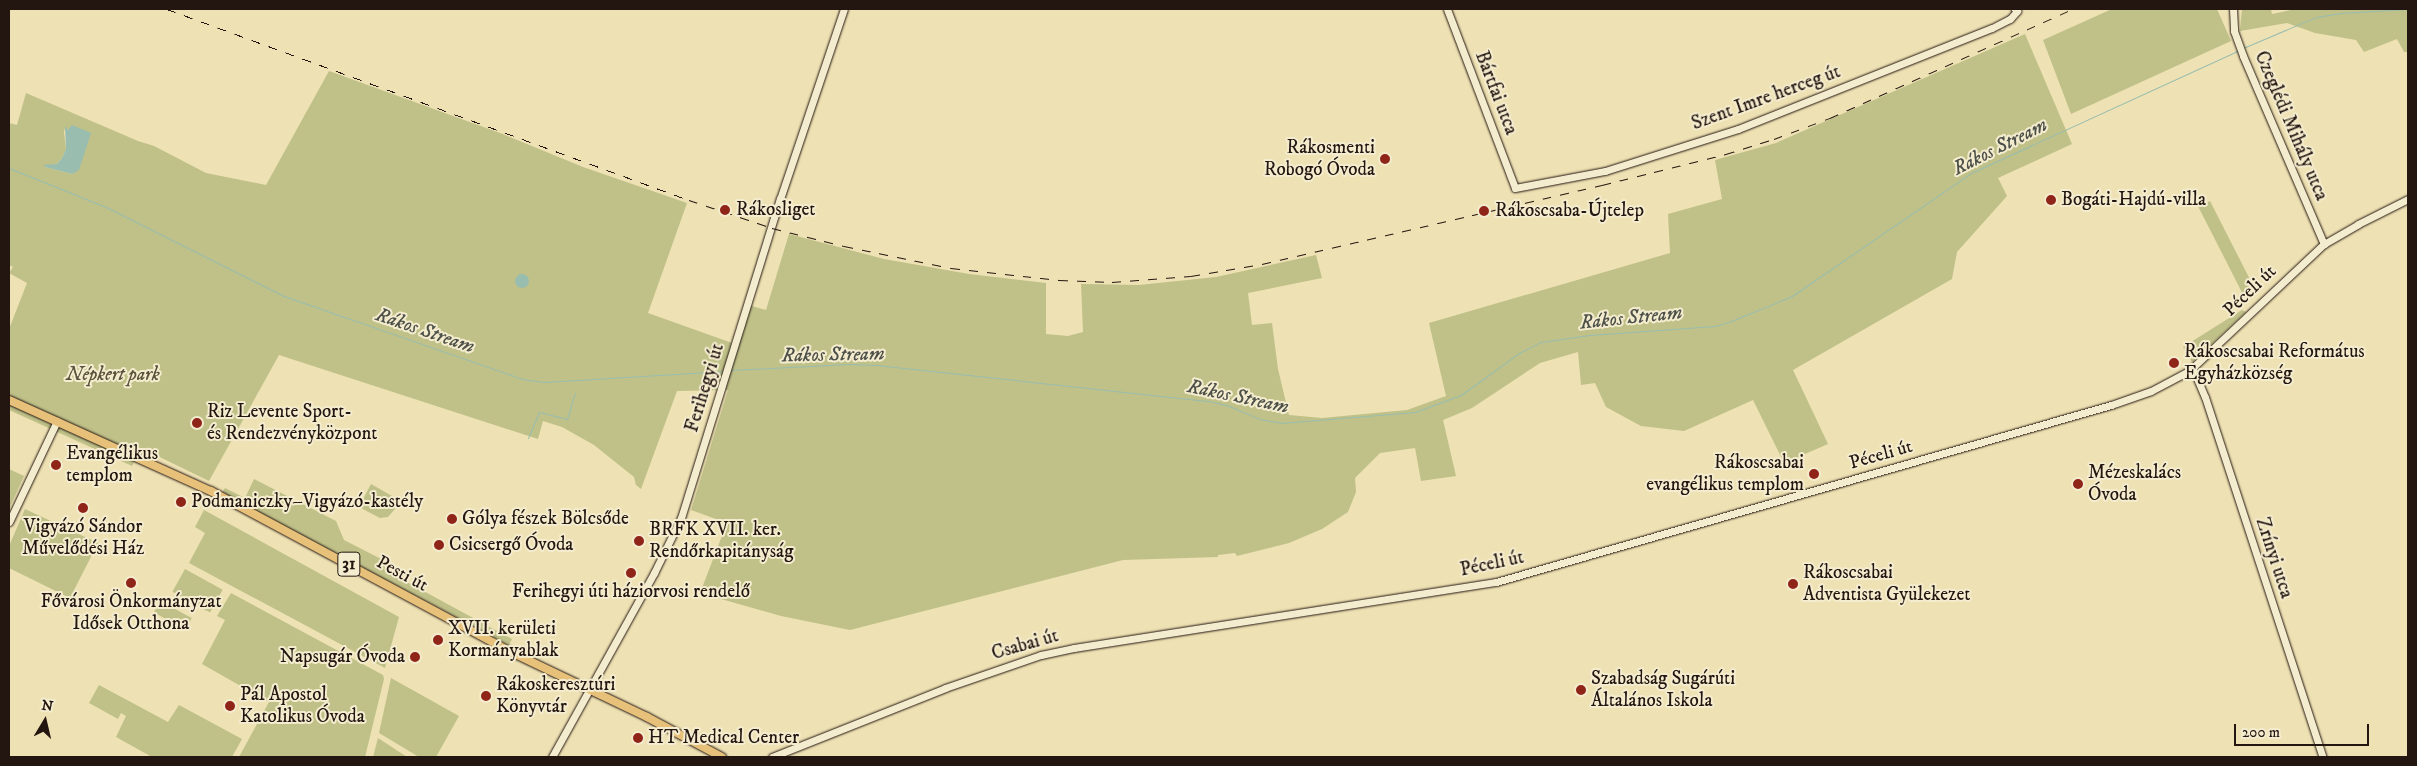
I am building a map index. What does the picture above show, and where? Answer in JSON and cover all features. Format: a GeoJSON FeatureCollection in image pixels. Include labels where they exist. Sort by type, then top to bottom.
{"type":"FeatureCollection","features":[{"type":"Feature","properties":{"kind":"main road","name":"Ferihegyi út"},"geometry":{"type":"LineString","coordinates":[[552,757],[664,552],[680,518],[729,367],[783,190],[844,9]]}},
{"type":"Feature","properties":{"kind":"main road","name":"Bártfai utca"},"geometry":{"type":"LineString","coordinates":[[1447,9],[1515,188]]}},
{"type":"Feature","properties":{"kind":"main road","name":"Czeglédi Mihály utca"},"geometry":{"type":"LineString","coordinates":[[2233,9],[2232,19],[2238,44],[2324,244]]}},
{"type":"Feature","properties":{"kind":"main road","name":"Szent Imre herceg út"},"geometry":{"type":"LineString","coordinates":[[1515,188],[1605,171],[1738,128],[1980,32],[2010,19],[2016,10]]}},
{"type":"Feature","properties":{"kind":"main road","name":"Péceli út"},"geometry":{"type":"LineString","coordinates":[[1302,613],[1496,582],[1596,555],[2095,410],[2151,391],[2192,369],[2324,244],[2358,224],[2408,199]]}},
{"type":"Feature","properties":{"kind":"main road","name":"Zrínyi utca"},"geometry":{"type":"LineString","coordinates":[[2192,369],[2205,397],[2323,757]]}},
{"type":"Feature","properties":{"kind":"main road","name":"Pesti út"},"geometry":{"type":"LineString","coordinates":[[9,400],[210,491],[507,650],[722,757]]}},
{"type":"Feature","properties":{"kind":"main road"},"geometry":{"type":"LineString","coordinates":[[9,522],[57,421]]}},
{"type":"Feature","properties":{"kind":"main road","name":"Csabai út"},"geometry":{"type":"LineString","coordinates":[[772,757],[928,695],[1040,655],[1074,648],[1302,613]]}},
{"type":"Feature","properties":{"kind":"green space"},"geometry":{"type":"Polygon","coordinates":[[[2112,9],[2217,9],[2231,41],[2071,114],[2043,40],[2112,9]]]}},
{"type":"Feature","properties":{"kind":"green space"},"geometry":{"type":"Polygon","coordinates":[[[2242,9],[2271,9],[2272,14],[2296,9],[2408,9],[2408,52],[2404,52],[2397,39],[2364,52],[2356,40],[2315,33],[2287,23],[2240,31],[2242,9]]]}},
{"type":"Feature","properties":{"kind":"green space","name":"Népkert park"},"geometry":{"type":"Polygon","coordinates":[[[2025,34],[2072,144],[1998,178],[2007,196],[1957,252],[1952,279],[1793,370],[1828,444],[1784,463],[1753,400],[1684,431],[1641,426],[1606,407],[1595,383],[1581,385],[1578,352],[1540,363],[1472,408],[1443,420],[1456,476],[1421,481],[1415,448],[1380,453],[1355,478],[1356,492],[1348,512],[1322,529],[1289,543],[1237,556],[1235,553],[1218,555],[1218,557],[1123,560],[850,630],[781,616],[700,593],[727,523],[691,510],[728,390],[677,391],[641,489],[636,485],[634,477],[594,445],[562,427],[543,421],[538,439],[279,355],[209,481],[141,448],[132,466],[9,410],[9,329],[27,283],[9,273],[13,267],[9,265],[9,123],[17,125],[26,93],[138,141],[154,146],[206,173],[266,185],[329,71],[500,133],[583,167],[687,203],[648,313],[732,343],[745,304],[766,310],[789,234],[884,259],[969,274],[1046,283],[1046,334],[1068,336],[1083,332],[1081,284],[1139,285],[1216,277],[1316,255],[1322,278],[1248,293],[1252,325],[1272,323],[1278,369],[1289,415],[1322,418],[1407,410],[1446,396],[1429,323],[1670,253],[1668,214],[1722,199],[1715,160],[1776,143],[2025,34]],[[72,126],[71,129],[66,130],[65,128],[66,149],[62,158],[57,164],[45,167],[72,174],[80,163],[87,140],[72,126]]]}},
{"type":"Feature","properties":{"kind":"green space"},"geometry":{"type":"Polygon","coordinates":[[[2210,201],[2256,291],[2244,297],[2198,207],[2210,201]]]}},
{"type":"Feature","properties":{"kind":"green space"},"geometry":{"type":"Polygon","coordinates":[[[2242,310],[2246,312],[2192,362],[2183,347],[2242,310]]]}},
{"type":"Feature","properties":{"kind":"green space"},"geometry":{"type":"Polygon","coordinates":[[[9,469],[24,476],[9,509],[9,469]]]}},
{"type":"Feature","properties":{"kind":"green space"},"geometry":{"type":"Polygon","coordinates":[[[254,479],[336,521],[344,540],[387,562],[394,575],[512,639],[509,645],[222,493],[225,488],[245,498],[254,479]]]}},
{"type":"Feature","properties":{"kind":"green space"},"geometry":{"type":"Polygon","coordinates":[[[371,484],[392,496],[395,501],[395,509],[388,517],[380,518],[359,507],[371,484]]]}},
{"type":"Feature","properties":{"kind":"green space"},"geometry":{"type":"Polygon","coordinates":[[[25,509],[98,543],[70,598],[9,568],[9,546],[25,509]]]}},
{"type":"Feature","properties":{"kind":"green space"},"geometry":{"type":"Polygon","coordinates":[[[204,510],[399,617],[385,668],[189,563],[205,533],[195,527],[204,510]]]}},
{"type":"Feature","properties":{"kind":"green space"},"geometry":{"type":"Polygon","coordinates":[[[185,569],[223,590],[210,613],[172,592],[185,569]]]}},
{"type":"Feature","properties":{"kind":"green space"},"geometry":{"type":"Polygon","coordinates":[[[231,593],[383,675],[384,679],[365,757],[239,757],[269,702],[202,664],[225,620],[217,616],[231,593]]]}},
{"type":"Feature","properties":{"kind":"green space"},"geometry":{"type":"Polygon","coordinates":[[[160,601],[192,618],[186,629],[154,612],[160,601]]]}},
{"type":"Feature","properties":{"kind":"green space"},"geometry":{"type":"Polygon","coordinates":[[[391,678],[459,716],[436,757],[419,757],[379,733],[391,678]]]}},
{"type":"Feature","properties":{"kind":"green space"},"geometry":{"type":"Polygon","coordinates":[[[99,685],[168,722],[179,705],[242,739],[232,757],[152,757],[116,737],[126,716],[121,713],[118,719],[89,703],[99,685]]]}},
{"type":"Feature","properties":{"kind":"green space"},"geometry":{"type":"Polygon","coordinates":[[[378,738],[407,757],[373,757],[378,738]]]}},
{"type":"Feature","properties":{"kind":"shaded area"},"geometry":{"type":"Polygon","coordinates":[[[72,125],[91,133],[79,170],[72,174],[45,167],[44,165],[57,164],[62,158],[66,149],[65,126],[68,130],[72,125]]]}},
{"type":"Feature","properties":{"kind":"shaded area"},"geometry":{"type":"Polygon","coordinates":[[[519,274],[525,274],[529,281],[525,288],[519,288],[515,284],[515,278],[519,274]]]}},
{"type":"Feature","properties":{"kind":"waterway","name":"Rákos Stream"},"geometry":{"type":"LineString","coordinates":[[2243,48],[2316,17],[2340,13],[2408,9]]}},
{"type":"Feature","properties":{"kind":"waterway","name":"Rákos Stream"},"geometry":{"type":"LineString","coordinates":[[731,370],[848,364],[876,365],[1209,401],[1229,406],[1259,419],[1281,423],[1415,412],[1461,395],[1519,353],[1541,342],[1590,335],[1715,326],[1792,296],[1971,173],[2237,51]]}},
{"type":"Feature","properties":{"kind":"waterway","name":"Rákos Stream"},"geometry":{"type":"LineString","coordinates":[[9,168],[108,208],[284,296],[522,379],[544,382],[725,371]]}},
{"type":"Feature","properties":{"kind":"waterway"},"geometry":{"type":"LineString","coordinates":[[528,438],[539,412],[567,419],[575,393]]}},
{"type":"Feature","properties":{"kind":"railway"},"geometry":{"type":"LineString","coordinates":[[167,9],[689,200],[772,228],[844,246],[951,268],[1059,280],[1112,282],[1191,276],[1262,264],[1602,185],[1726,154],[1774,139],[1830,118],[2072,9]]}},
{"type":"Feature","properties":{"kind":"place","name":"Rákosmenti Robogó Óvoda"},"geometry":{"type":"Point","coordinates":[1385,159]}},
{"type":"Feature","properties":{"kind":"place","name":"Bogáti-Hajdú-villa"},"geometry":{"type":"Point","coordinates":[2051,200]}},
{"type":"Feature","properties":{"kind":"place","name":"Rákosliget"},"geometry":{"type":"Point","coordinates":[725,210]}},
{"type":"Feature","properties":{"kind":"place","name":"Rákoscsaba-Újtelep"},"geometry":{"type":"Point","coordinates":[1484,211]}},
{"type":"Feature","properties":{"kind":"place","name":"Rákoscsabai Református Egyházközség"},"geometry":{"type":"Point","coordinates":[2174,363]}},
{"type":"Feature","properties":{"kind":"place","name":"Riz Levente Sport- és Rendezvényközpont"},"geometry":{"type":"Point","coordinates":[197,423]}},
{"type":"Feature","properties":{"kind":"place","name":"Evangélikus templom"},"geometry":{"type":"Point","coordinates":[56,465]}},
{"type":"Feature","properties":{"kind":"place","name":"Rákoscsabai evangélikus templom"},"geometry":{"type":"Point","coordinates":[1814,474]}},
{"type":"Feature","properties":{"kind":"place","name":"Mézeskalács Óvoda"},"geometry":{"type":"Point","coordinates":[2078,484]}},
{"type":"Feature","properties":{"kind":"place","name":"Podmaniczky–Vigyázó-kastély"},"geometry":{"type":"Point","coordinates":[181,502]}},
{"type":"Feature","properties":{"kind":"place","name":"Vigyázó Sándor Művelődési Ház"},"geometry":{"type":"Point","coordinates":[83,508]}},
{"type":"Feature","properties":{"kind":"place","name":"Gólya fészek Bölcsőde"},"geometry":{"type":"Point","coordinates":[452,519]}},
{"type":"Feature","properties":{"kind":"place","name":"BRFK XVII. ker. Rendőrkapitányság"},"geometry":{"type":"Point","coordinates":[639,541]}},
{"type":"Feature","properties":{"kind":"place","name":"Csicsergő Óvoda"},"geometry":{"type":"Point","coordinates":[439,545]}},
{"type":"Feature","properties":{"kind":"place","name":"Ferihegyi úti háziorvosi rendelő"},"geometry":{"type":"Point","coordinates":[631,573]}},
{"type":"Feature","properties":{"kind":"place","name":"Fővárosi Önkormányzat Idősek Otthona"},"geometry":{"type":"Point","coordinates":[131,583]}},
{"type":"Feature","properties":{"kind":"place","name":"Rákoscsabai Adventista Gyülekezet"},"geometry":{"type":"Point","coordinates":[1793,584]}},
{"type":"Feature","properties":{"kind":"place","name":"XVII. kerületi Kormányablak"},"geometry":{"type":"Point","coordinates":[438,640]}},
{"type":"Feature","properties":{"kind":"place","name":"Napsugár Óvoda"},"geometry":{"type":"Point","coordinates":[415,657]}},
{"type":"Feature","properties":{"kind":"place","name":"Szabadság Sugárúti Általános Iskola"},"geometry":{"type":"Point","coordinates":[1581,690]}},
{"type":"Feature","properties":{"kind":"place","name":"Rákoskeresztúri Könyvtár"},"geometry":{"type":"Point","coordinates":[486,696]}},
{"type":"Feature","properties":{"kind":"place","name":"Pál Apostol Katolikus Óvoda"},"geometry":{"type":"Point","coordinates":[230,706]}},
{"type":"Feature","properties":{"kind":"place","name":"HT Medical Center"},"geometry":{"type":"Point","coordinates":[638,738]}}]}
